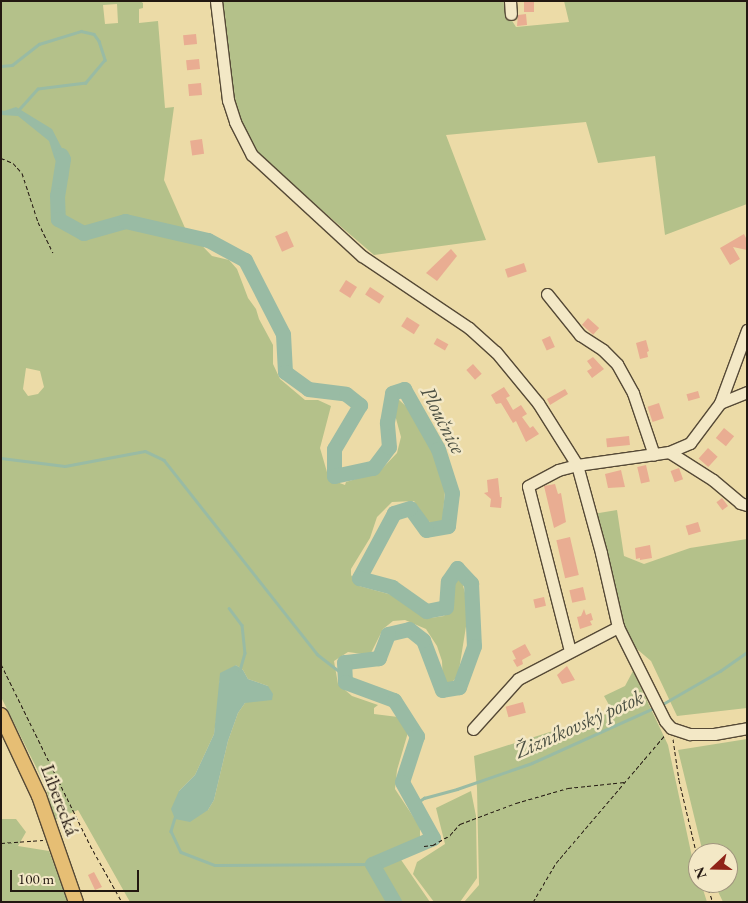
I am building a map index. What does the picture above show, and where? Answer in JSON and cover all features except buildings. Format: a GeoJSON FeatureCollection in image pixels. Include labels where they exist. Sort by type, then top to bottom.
{"type":"FeatureCollection","features":[{"type":"Feature","properties":{"kind":"main road","name":"Liberecká"},"geometry":{"type":"LineString","coordinates":[[1,715],[39,796],[76,902]]}},
{"type":"Feature","properties":{"kind":"street"},"geometry":{"type":"LineString","coordinates":[[216,1],[228,100],[235,122],[252,155],[362,256],[470,328],[496,352],[538,403],[578,465],[618,627],[628,651],[671,728],[690,734],[714,734],[747,728]]}},
{"type":"Feature","properties":{"kind":"street"},"geometry":{"type":"LineString","coordinates":[[510,1],[511,14]]}},
{"type":"Feature","properties":{"kind":"street"},"geometry":{"type":"LineString","coordinates":[[547,294],[580,334],[603,350],[617,364],[632,393],[654,455]]}},
{"type":"Feature","properties":{"kind":"street"},"geometry":{"type":"LineString","coordinates":[[570,651],[528,486],[558,470],[578,465],[670,452],[690,443],[720,403],[747,330]]}},
{"type":"Feature","properties":{"kind":"street"},"geometry":{"type":"LineString","coordinates":[[720,403],[747,392]]}},
{"type":"Feature","properties":{"kind":"street"},"geometry":{"type":"LineString","coordinates":[[670,452],[713,480],[740,503],[747,505]]}},
{"type":"Feature","properties":{"kind":"street"},"geometry":{"type":"LineString","coordinates":[[473,729],[518,679],[618,627]]}},
{"type":"Feature","properties":{"kind":"path"},"geometry":{"type":"LineString","coordinates":[[1,158],[13,163],[22,173],[38,222],[53,253]]}},
{"type":"Feature","properties":{"kind":"path"},"geometry":{"type":"LineString","coordinates":[[1,664],[90,845],[122,902]]}},
{"type":"Feature","properties":{"kind":"path"},"geometry":{"type":"LineString","coordinates":[[533,902],[556,863],[671,728]]}},
{"type":"Feature","properties":{"kind":"path"},"geometry":{"type":"LineString","coordinates":[[671,728],[679,780],[694,843]]}},
{"type":"Feature","properties":{"kind":"path"},"geometry":{"type":"LineString","coordinates":[[424,846],[434,845],[450,835],[460,824],[516,803],[568,788],[626,782]]}},
{"type":"Feature","properties":{"kind":"path"},"geometry":{"type":"LineString","coordinates":[[1,843],[54,840]]}},
{"type":"Feature","properties":{"kind":"shaded area"},"geometry":{"type":"Polygon","coordinates":[[[1,1],[140,1],[143,3],[143,8],[139,9],[139,23],[158,21],[165,108],[174,107],[164,180],[185,228],[212,256],[229,260],[237,269],[248,298],[256,309],[259,319],[273,345],[273,364],[280,379],[305,400],[318,400],[331,406],[320,448],[329,479],[345,485],[346,482],[379,472],[397,453],[401,437],[395,415],[397,398],[411,411],[446,478],[442,527],[438,528],[427,520],[414,501],[392,502],[377,517],[370,538],[351,569],[351,575],[359,586],[403,598],[423,616],[431,618],[444,616],[451,606],[454,578],[461,578],[469,608],[458,676],[448,686],[443,685],[442,661],[437,646],[426,629],[405,620],[393,621],[383,629],[370,655],[348,652],[334,661],[338,684],[352,696],[378,705],[374,708],[374,714],[398,717],[409,729],[397,770],[395,789],[420,827],[420,838],[400,851],[395,851],[430,902],[130,902],[78,810],[55,820],[45,785],[1,697],[1,1]],[[117,4],[103,5],[105,24],[118,23],[117,4]],[[26,368],[23,389],[28,396],[38,394],[44,387],[40,371],[26,368]],[[236,665],[219,682],[219,699],[214,734],[195,775],[179,791],[208,810],[214,800],[228,741],[238,713],[245,703],[268,686],[248,679],[243,670],[236,665]]]}},
{"type":"Feature","properties":{"kind":"shaded area"},"geometry":{"type":"Polygon","coordinates":[[[222,1],[507,1],[509,16],[516,27],[569,22],[564,1],[747,1],[747,204],[665,235],[655,156],[598,163],[586,122],[446,135],[486,240],[374,255],[261,158],[242,126],[233,95],[222,1]]]}},
{"type":"Feature","properties":{"kind":"shaded area"},"geometry":{"type":"Polygon","coordinates":[[[16,107],[52,129],[69,162],[68,180],[58,173],[57,160],[54,157],[49,141],[18,116],[1,115],[1,110],[4,111],[16,107]]]}},
{"type":"Feature","properties":{"kind":"shaded area"},"geometry":{"type":"Polygon","coordinates":[[[617,510],[624,556],[644,564],[690,548],[747,539],[747,708],[677,716],[651,661],[624,638],[593,514],[617,510]]]}},
{"type":"Feature","properties":{"kind":"shaded area"},"geometry":{"type":"Polygon","coordinates":[[[236,665],[243,670],[248,679],[268,686],[273,694],[272,700],[245,703],[238,713],[228,741],[214,800],[208,810],[190,822],[175,819],[171,809],[179,791],[195,775],[214,734],[220,673],[236,665]]]}},
{"type":"Feature","properties":{"kind":"shaded area"},"geometry":{"type":"Polygon","coordinates":[[[633,671],[668,745],[689,843],[688,893],[704,893],[707,902],[464,902],[479,885],[477,788],[474,756],[613,712],[604,696],[625,686],[633,671]]]}},
{"type":"Feature","properties":{"kind":"shaded area"},"geometry":{"type":"Polygon","coordinates":[[[747,739],[747,902],[723,902],[719,893],[738,893],[738,843],[701,843],[678,750],[747,739]]]}},
{"type":"Feature","properties":{"kind":"shaded area"},"geometry":{"type":"Polygon","coordinates":[[[471,791],[476,816],[477,878],[460,902],[434,902],[413,874],[417,862],[445,844],[436,808],[471,791]]]}},
{"type":"Feature","properties":{"kind":"shaded area"},"geometry":{"type":"Polygon","coordinates":[[[1,819],[16,819],[26,832],[18,846],[49,851],[68,902],[1,902],[1,819]]]}},
{"type":"Feature","properties":{"kind":"waterway"},"geometry":{"type":"LineString","coordinates":[[1,66],[12,65],[39,44],[81,31],[94,34],[99,41],[105,60],[86,83],[38,89],[18,111]]}},
{"type":"Feature","properties":{"kind":"waterway","name":"Ploučnice"},"geometry":{"type":"LineString","coordinates":[[61,155],[63,159],[57,195],[58,219],[83,233],[125,221],[208,240],[245,260],[283,334],[285,372],[308,389],[346,394],[360,405],[334,449],[334,476],[373,468],[389,447],[387,422],[392,393],[404,389],[438,449],[452,493],[448,526],[426,530],[410,508],[394,513],[359,578],[392,587],[426,611],[446,607],[448,581],[457,568],[471,583],[474,646],[459,687],[442,690],[423,640],[409,629],[388,634],[379,658],[344,662],[345,682],[394,700],[417,736],[402,782],[433,838],[372,864],[394,902]]}},
{"type":"Feature","properties":{"kind":"waterway"},"geometry":{"type":"LineString","coordinates":[[1,458],[65,466],[145,451],[164,460],[317,654],[344,675]]}},
{"type":"Feature","properties":{"kind":"waterway"},"geometry":{"type":"LineString","coordinates":[[229,608],[242,625],[245,653],[240,671]]}},
{"type":"Feature","properties":{"kind":"waterway","name":"Žizníkovský potok"},"geometry":{"type":"LineString","coordinates":[[661,705],[720,671],[747,652]]}},
{"type":"Feature","properties":{"kind":"waterway","name":"Žizníkovský potok"},"geometry":{"type":"LineString","coordinates":[[415,804],[424,798],[457,789],[532,763],[654,708]]}},
{"type":"Feature","properties":{"kind":"waterway"},"geometry":{"type":"LineString","coordinates":[[175,818],[171,831],[181,852],[215,865],[372,864]]}}]}
